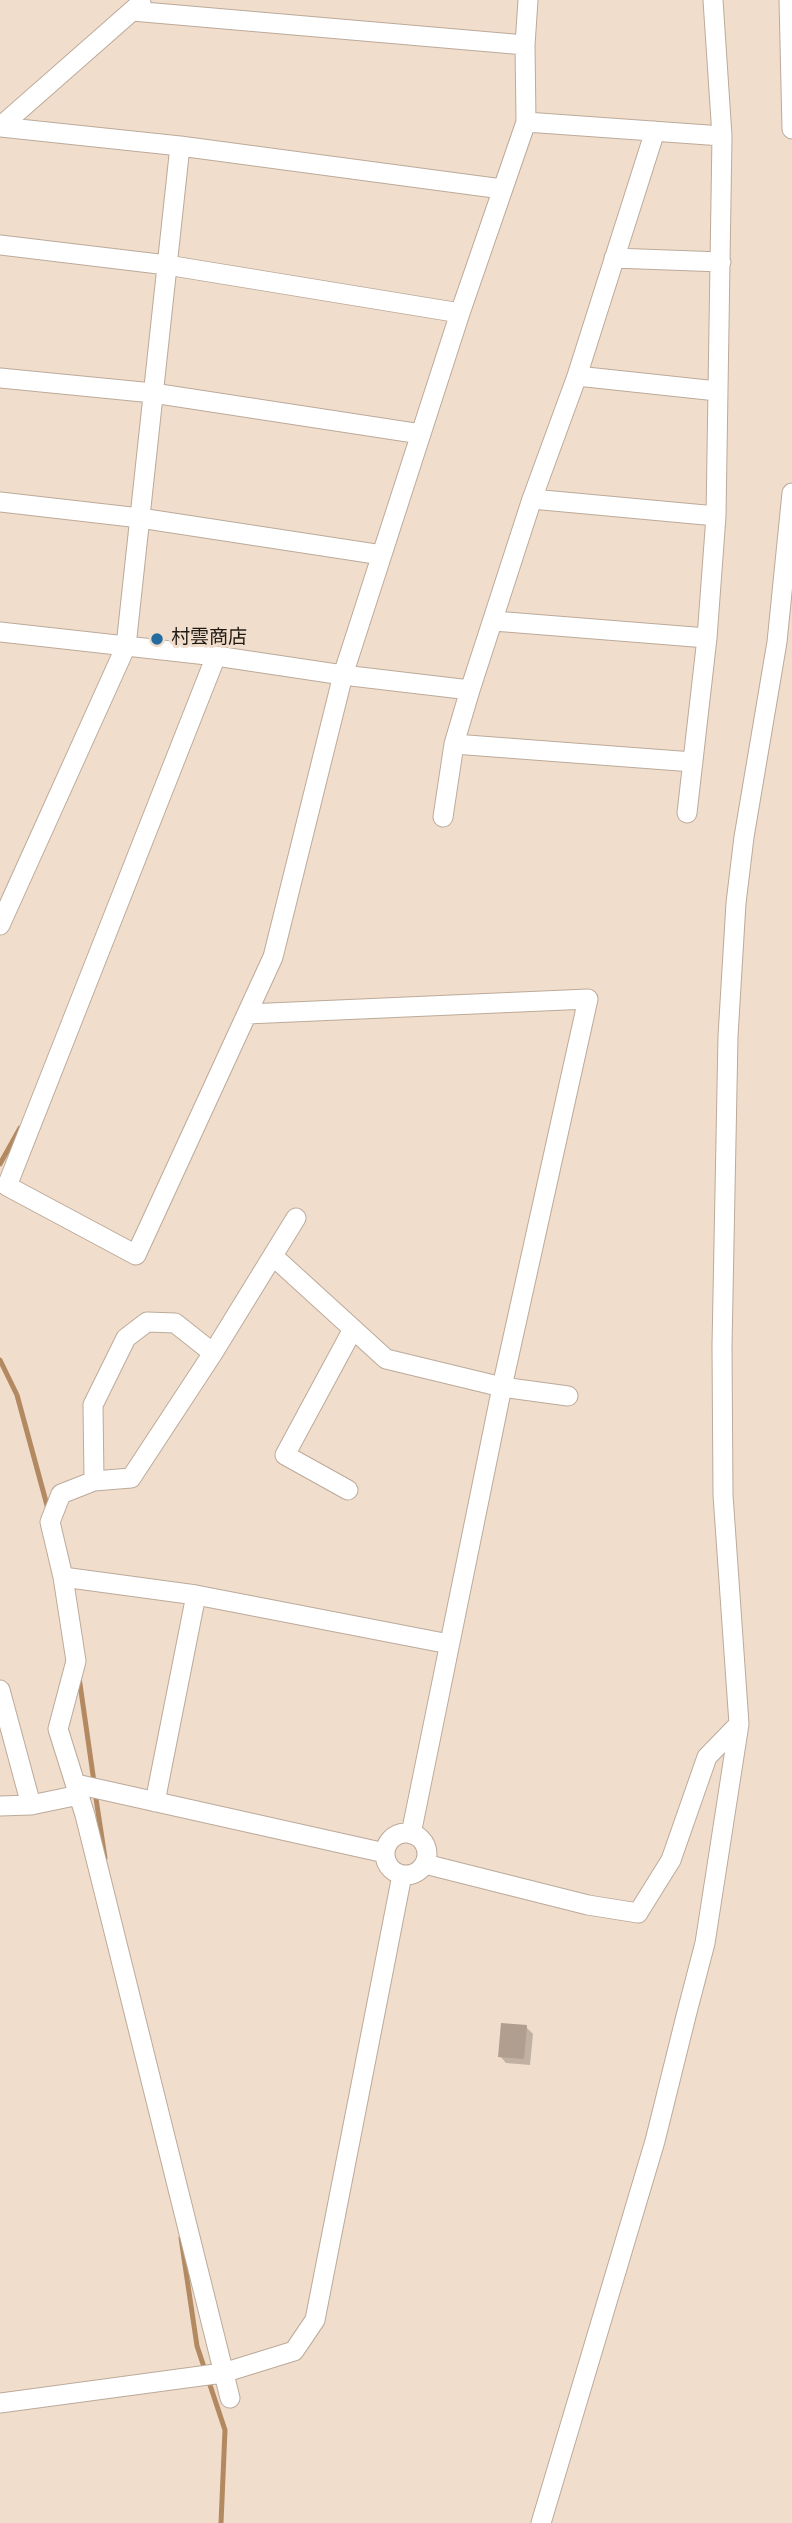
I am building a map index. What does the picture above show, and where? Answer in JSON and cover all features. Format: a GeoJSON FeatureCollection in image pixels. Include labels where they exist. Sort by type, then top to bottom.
{"type":"FeatureCollection","features":[{"type":"Feature","properties":{"kind":"street"},"geometry":{"type":"LineString","coordinates":[[216,656],[7,1186],[136,1255],[273,957],[343,675],[460,313],[526,122],[525,45],[528,0]]}},
{"type":"Feature","properties":{"kind":"street"},"geometry":{"type":"LineString","coordinates":[[687,813],[707,638],[716,516],[722,136],[713,0]]}},
{"type":"Feature","properties":{"kind":"street"},"geometry":{"type":"LineString","coordinates":[[789,0],[792,129]]}},
{"type":"Feature","properties":{"kind":"street"},"geometry":{"type":"LineString","coordinates":[[502,189],[180,146],[0,127],[138,6],[525,45]]}},
{"type":"Feature","properties":{"kind":"street"},"geometry":{"type":"LineString","coordinates":[[526,122],[722,136]]}},
{"type":"Feature","properties":{"kind":"street"},"geometry":{"type":"LineString","coordinates":[[443,817],[454,744],[470,690],[532,499],[577,376],[655,131]]}},
{"type":"Feature","properties":{"kind":"street"},"geometry":{"type":"LineString","coordinates":[[0,925],[126,646],[180,146]]}},
{"type":"Feature","properties":{"kind":"street"},"geometry":{"type":"LineString","coordinates":[[0,245],[167,265],[460,313]]}},
{"type":"Feature","properties":{"kind":"street"},"geometry":{"type":"LineString","coordinates":[[614,258],[721,262]]}},
{"type":"Feature","properties":{"kind":"street"},"geometry":{"type":"LineString","coordinates":[[577,376],[718,391]]}},
{"type":"Feature","properties":{"kind":"street"},"geometry":{"type":"LineString","coordinates":[[0,378],[153,393],[421,434]]}},
{"type":"Feature","properties":{"kind":"street"},"geometry":{"type":"LineString","coordinates":[[541,2523],[655,2141],[705,1943],[739,1724],[723,1495],[722,1346],[728,1036],[739,876],[777,642],[792,493]]}},
{"type":"Feature","properties":{"kind":"street"},"geometry":{"type":"LineString","coordinates":[[532,499],[716,516]]}},
{"type":"Feature","properties":{"kind":"street"},"geometry":{"type":"LineString","coordinates":[[0,502],[140,518],[382,555]]}},
{"type":"Feature","properties":{"kind":"street"},"geometry":{"type":"LineString","coordinates":[[494,621],[707,638]]}},
{"type":"Feature","properties":{"kind":"street"},"geometry":{"type":"LineString","coordinates":[[0,632],[216,656],[470,690]]}},
{"type":"Feature","properties":{"kind":"street"},"geometry":{"type":"LineString","coordinates":[[454,744],[693,762]]}},
{"type":"Feature","properties":{"kind":"street"},"geometry":{"type":"LineString","coordinates":[[247,1014],[587,999],[502,1387],[411,1834]]}},
{"type":"Feature","properties":{"kind":"street"},"geometry":{"type":"LineString","coordinates":[[230,2398],[77,1789],[58,1729],[76,1661],[63,1577],[50,1522],[61,1494],[93,1482],[131,1478],[213,1353],[296,1218]]}},
{"type":"Feature","properties":{"kind":"street"},"geometry":{"type":"LineString","coordinates":[[273,1256],[386,1359],[502,1387],[568,1396]]}},
{"type":"Feature","properties":{"kind":"street"},"geometry":{"type":"LineString","coordinates":[[93,1482],[93,1405],[127,1338],[147,1322],[175,1324],[213,1353]]}},
{"type":"Feature","properties":{"kind":"street"},"geometry":{"type":"LineString","coordinates":[[348,1490],[285,1455],[353,1329]]}},
{"type":"Feature","properties":{"kind":"street"},"geometry":{"type":"LineString","coordinates":[[63,1577],[196,1595],[449,1644]]}},
{"type":"Feature","properties":{"kind":"street"},"geometry":{"type":"LineString","coordinates":[[155,1802],[196,1595]]}},
{"type":"Feature","properties":{"kind":"street"},"geometry":{"type":"LineString","coordinates":[[0,1690],[31,1805]]}},
{"type":"Feature","properties":{"kind":"street"},"geometry":{"type":"LineString","coordinates":[[425,1864],[588,1905],[638,1913],[671,1860],[707,1757],[739,1724]]}},
{"type":"Feature","properties":{"kind":"street"},"geometry":{"type":"LineString","coordinates":[[0,1806],[31,1805],[77,1789],[155,1802],[385,1853]]}},
{"type":"Feature","properties":{"kind":"street"},"geometry":{"type":"LineString","coordinates":[[411,1834],[425,1845],[427,1858],[425,1864],[415,1873],[402,1875],[392,1869],[385,1853],[387,1846],[397,1836],[411,1834]]}},
{"type":"Feature","properties":{"kind":"street"},"geometry":{"type":"LineString","coordinates":[[0,2403],[223,2373],[294,2351],[315,2320],[402,1875]]}},
{"type":"Feature","properties":{"kind":"building"},"geometry":{"type":"Polygon","coordinates":[[[501,2023],[527,2025],[524,2059],[498,2057],[501,2023]]]}},
{"type":"Feature","properties":{"kind":"waterway"},"geometry":{"type":"LineString","coordinates":[[0,1164],[20,1128]]}},
{"type":"Feature","properties":{"kind":"waterway"},"geometry":{"type":"LineString","coordinates":[[0,1360],[17,1395],[48,1509]]}},
{"type":"Feature","properties":{"kind":"waterway"},"geometry":{"type":"LineString","coordinates":[[79,1677],[94,1782]]}},
{"type":"Feature","properties":{"kind":"waterway"},"geometry":{"type":"LineString","coordinates":[[95,1792],[105,1858]]}},
{"type":"Feature","properties":{"kind":"waterway"},"geometry":{"type":"LineString","coordinates":[[181,2238],[197,2346],[205,2370]]}},
{"type":"Feature","properties":{"kind":"waterway"},"geometry":{"type":"LineString","coordinates":[[208,2379],[225,2430],[221,2523]]}},
{"type":"Feature","properties":{"kind":"place","name":"村雲商店"},"geometry":{"type":"Point","coordinates":[157,639]}}]}
